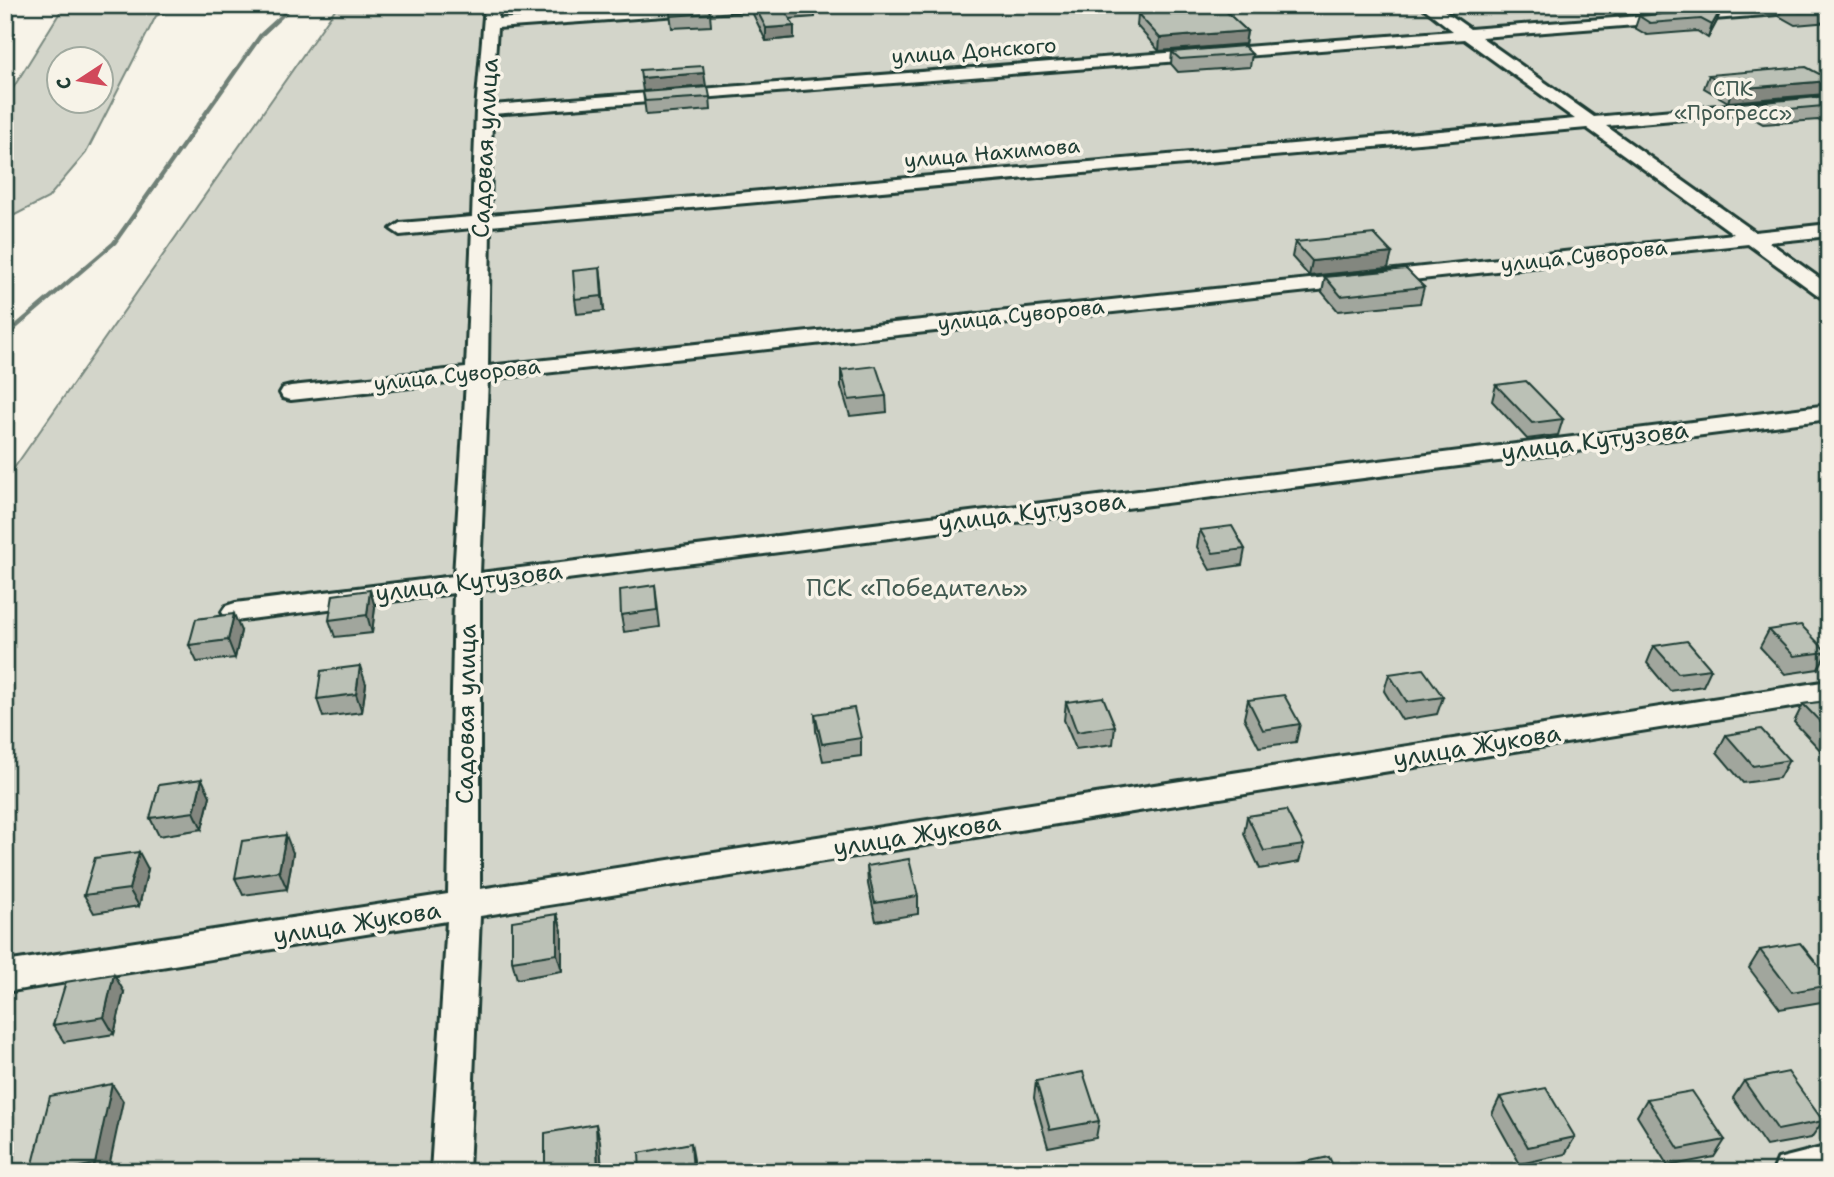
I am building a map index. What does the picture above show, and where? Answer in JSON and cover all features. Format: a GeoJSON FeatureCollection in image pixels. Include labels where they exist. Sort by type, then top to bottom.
{"type":"FeatureCollection","features":[{"type":"Feature","properties":{"kind":"street"},"geometry":{"type":"LineString","coordinates":[[492,15],[763,5]]}},
{"type":"Feature","properties":{"kind":"street"},"geometry":{"type":"LineString","coordinates":[[1427,5],[1829,294]]}},
{"type":"Feature","properties":{"kind":"street","name":"улица Донского"},"geometry":{"type":"LineString","coordinates":[[484,110],[1829,6]]}},
{"type":"Feature","properties":{"kind":"street","name":"Садовая улица"},"geometry":{"type":"LineString","coordinates":[[450,1172],[464,907],[467,582],[477,373],[484,110],[492,15]]}},
{"type":"Feature","properties":{"kind":"street","name":"улица Нахимова"},"geometry":{"type":"LineString","coordinates":[[400,229],[1829,101]]}},
{"type":"Feature","properties":{"kind":"street","name":"улица Суворова"},"geometry":{"type":"LineString","coordinates":[[291,393],[1829,230]]}},
{"type":"Feature","properties":{"kind":"street","name":"улица Кутузова"},"geometry":{"type":"LineString","coordinates":[[235,612],[1829,412]]}},
{"type":"Feature","properties":{"kind":"street","name":"улица Жукова"},"geometry":{"type":"LineString","coordinates":[[5,977],[1829,691]]}},
{"type":"Feature","properties":{"kind":"street"},"geometry":{"type":"LineString","coordinates":[[1792,1172],[1829,1164]]}},
{"type":"Feature","properties":{"kind":"green space"},"geometry":{"type":"Polygon","coordinates":[[[70,5],[179,5],[156,16],[116,94],[116,46],[46,46],[46,116],[105,116],[86,153],[48,198],[5,220],[5,101],[62,9],[70,5]]]}},
{"type":"Feature","properties":{"kind":"green space","name":"ПСК «Победитель»"},"geometry":{"type":"Polygon","coordinates":[[[338,5],[1829,5],[1829,1172],[5,1172],[5,481],[338,5]]]}},
{"type":"Feature","properties":{"kind":"building"},"geometry":{"type":"Polygon","coordinates":[[[708,5],[710,13],[671,16],[669,6],[708,5]]]}},
{"type":"Feature","properties":{"kind":"building"},"geometry":{"type":"Polygon","coordinates":[[[754,5],[808,5],[783,7],[794,26],[766,28],[754,5]]]}},
{"type":"Feature","properties":{"kind":"building"},"geometry":{"type":"Polygon","coordinates":[[[1177,5],[1219,5],[1247,31],[1160,38],[1138,14],[1183,11],[1177,5]]]}},
{"type":"Feature","properties":{"kind":"building"},"geometry":{"type":"Polygon","coordinates":[[[1785,5],[1829,5],[1829,10],[1799,12],[1785,5]]]}},
{"type":"Feature","properties":{"kind":"building"},"geometry":{"type":"Polygon","coordinates":[[[1721,9],[1712,25],[1701,19],[1650,23],[1639,16],[1721,9]]]}},
{"type":"Feature","properties":{"kind":"building"},"geometry":{"type":"Polygon","coordinates":[[[1244,46],[1252,54],[1180,59],[1172,52],[1244,46]]]}},
{"type":"Feature","properties":{"kind":"building"},"geometry":{"type":"Polygon","coordinates":[[[703,66],[704,73],[641,78],[640,70],[703,66]]]}},
{"type":"Feature","properties":{"kind":"building"},"geometry":{"type":"Polygon","coordinates":[[[1806,67],[1829,81],[1732,89],[1709,75],[1806,67]]]}},
{"type":"Feature","properties":{"kind":"building"},"geometry":{"type":"Polygon","coordinates":[[[708,87],[710,97],[645,101],[643,92],[708,87]]]}},
{"type":"Feature","properties":{"kind":"building"},"geometry":{"type":"Polygon","coordinates":[[[1829,96],[1829,109],[1823,106],[1768,111],[1754,103],[1829,96]]]}},
{"type":"Feature","properties":{"kind":"building"},"geometry":{"type":"Polygon","coordinates":[[[1374,234],[1392,253],[1312,261],[1295,242],[1374,234]]]}},
{"type":"Feature","properties":{"kind":"building"},"geometry":{"type":"Polygon","coordinates":[[[600,268],[602,296],[575,299],[573,271],[600,268]]]}},
{"type":"Feature","properties":{"kind":"building"},"geometry":{"type":"Polygon","coordinates":[[[1406,269],[1424,287],[1341,296],[1325,277],[1406,269]]]}},
{"type":"Feature","properties":{"kind":"building"},"geometry":{"type":"Polygon","coordinates":[[[876,366],[886,396],[849,400],[841,370],[876,366]]]}},
{"type":"Feature","properties":{"kind":"building"},"geometry":{"type":"Polygon","coordinates":[[[1526,381],[1563,419],[1532,423],[1496,385],[1526,381]]]}},
{"type":"Feature","properties":{"kind":"building"},"geometry":{"type":"Polygon","coordinates":[[[1232,526],[1245,549],[1213,553],[1200,530],[1232,526]]]}},
{"type":"Feature","properties":{"kind":"building"},"geometry":{"type":"Polygon","coordinates":[[[655,585],[657,610],[621,615],[620,590],[655,585]]]}},
{"type":"Feature","properties":{"kind":"building"},"geometry":{"type":"Polygon","coordinates":[[[370,590],[367,615],[329,620],[333,595],[370,590]]]}},
{"type":"Feature","properties":{"kind":"building"},"geometry":{"type":"Polygon","coordinates":[[[234,614],[228,640],[189,645],[196,619],[234,614]]]}},
{"type":"Feature","properties":{"kind":"building"},"geometry":{"type":"Polygon","coordinates":[[[1801,625],[1827,652],[1794,656],[1769,630],[1801,625]]]}},
{"type":"Feature","properties":{"kind":"building"},"geometry":{"type":"Polygon","coordinates":[[[1687,641],[1711,669],[1678,673],[1654,646],[1687,641]]]}},
{"type":"Feature","properties":{"kind":"building"},"geometry":{"type":"Polygon","coordinates":[[[360,666],[356,694],[317,699],[321,671],[360,666]]]}},
{"type":"Feature","properties":{"kind":"building"},"geometry":{"type":"Polygon","coordinates":[[[1423,669],[1443,697],[1407,702],[1389,674],[1423,669]]]}},
{"type":"Feature","properties":{"kind":"building"},"geometry":{"type":"Polygon","coordinates":[[[1284,695],[1300,724],[1263,730],[1248,700],[1284,695]]]}},
{"type":"Feature","properties":{"kind":"building"},"geometry":{"type":"Polygon","coordinates":[[[1103,697],[1115,726],[1077,732],[1066,702],[1103,697]]]}},
{"type":"Feature","properties":{"kind":"building"},"geometry":{"type":"Polygon","coordinates":[[[1829,701],[1829,731],[1803,704],[1829,701]]]}},
{"type":"Feature","properties":{"kind":"building"},"geometry":{"type":"Polygon","coordinates":[[[854,708],[861,738],[822,744],[815,714],[854,708]]]}},
{"type":"Feature","properties":{"kind":"building"},"geometry":{"type":"Polygon","coordinates":[[[1761,729],[1789,760],[1753,766],[1726,735],[1761,729]]]}},
{"type":"Feature","properties":{"kind":"building"},"geometry":{"type":"Polygon","coordinates":[[[202,779],[194,812],[150,818],[159,785],[202,779]]]}},
{"type":"Feature","properties":{"kind":"building"},"geometry":{"type":"Polygon","coordinates":[[[1286,810],[1304,845],[1264,851],[1247,816],[1286,810]]]}},
{"type":"Feature","properties":{"kind":"building"},"geometry":{"type":"Polygon","coordinates":[[[286,835],[279,871],[235,878],[242,841],[286,835]]]}},
{"type":"Feature","properties":{"kind":"building"},"geometry":{"type":"Polygon","coordinates":[[[139,852],[129,889],[84,895],[95,858],[139,852]]]}},
{"type":"Feature","properties":{"kind":"building"},"geometry":{"type":"Polygon","coordinates":[[[909,859],[918,896],[875,903],[867,866],[909,859]]]}},
{"type":"Feature","properties":{"kind":"building"},"geometry":{"type":"Polygon","coordinates":[[[557,914],[557,954],[512,961],[512,921],[557,914]]]}},
{"type":"Feature","properties":{"kind":"building"},"geometry":{"type":"Polygon","coordinates":[[[1800,943],[1829,979],[1829,985],[1792,992],[1760,950],[1800,943]]]}},
{"type":"Feature","properties":{"kind":"building"},"geometry":{"type":"Polygon","coordinates":[[[114,974],[104,1017],[53,1025],[66,982],[114,974]]]}},
{"type":"Feature","properties":{"kind":"building"},"geometry":{"type":"Polygon","coordinates":[[[1083,1072],[1099,1121],[1050,1130],[1036,1081],[1083,1072]]]}},
{"type":"Feature","properties":{"kind":"building"},"geometry":{"type":"Polygon","coordinates":[[[1788,1072],[1823,1121],[1778,1130],[1744,1081],[1788,1072]]]}},
{"type":"Feature","properties":{"kind":"building"},"geometry":{"type":"Polygon","coordinates":[[[112,1084],[95,1164],[55,1172],[31,1172],[50,1096],[112,1084]]]}},
{"type":"Feature","properties":{"kind":"building"},"geometry":{"type":"Polygon","coordinates":[[[1546,1088],[1575,1137],[1528,1147],[1500,1097],[1546,1088]]]}},
{"type":"Feature","properties":{"kind":"building"},"geometry":{"type":"Polygon","coordinates":[[[1692,1091],[1725,1140],[1679,1149],[1647,1099],[1692,1091]]]}},
{"type":"Feature","properties":{"kind":"building"},"geometry":{"type":"Polygon","coordinates":[[[596,1124],[598,1172],[545,1172],[545,1133],[596,1124]]]}},
{"type":"Feature","properties":{"kind":"building"},"geometry":{"type":"Polygon","coordinates":[[[691,1143],[693,1172],[640,1172],[639,1153],[691,1143]]]}},
{"type":"Feature","properties":{"kind":"building"},"geometry":{"type":"Polygon","coordinates":[[[1329,1157],[1336,1172],[1283,1172],[1281,1167],[1329,1157]]]}},
{"type":"Feature","properties":{"kind":"building"},"geometry":{"type":"Polygon","coordinates":[[[1038,1165],[1040,1172],[1001,1172],[1038,1165]]]}},
{"type":"Feature","properties":{"kind":"waterway"},"geometry":{"type":"LineString","coordinates":[[5,337],[114,243],[261,35],[294,5]]}},
{"type":"Feature","properties":{"kind":"park label","name":"СПК «Прогресс»"},"geometry":{"type":"Point","coordinates":[1733,101]}}]}
